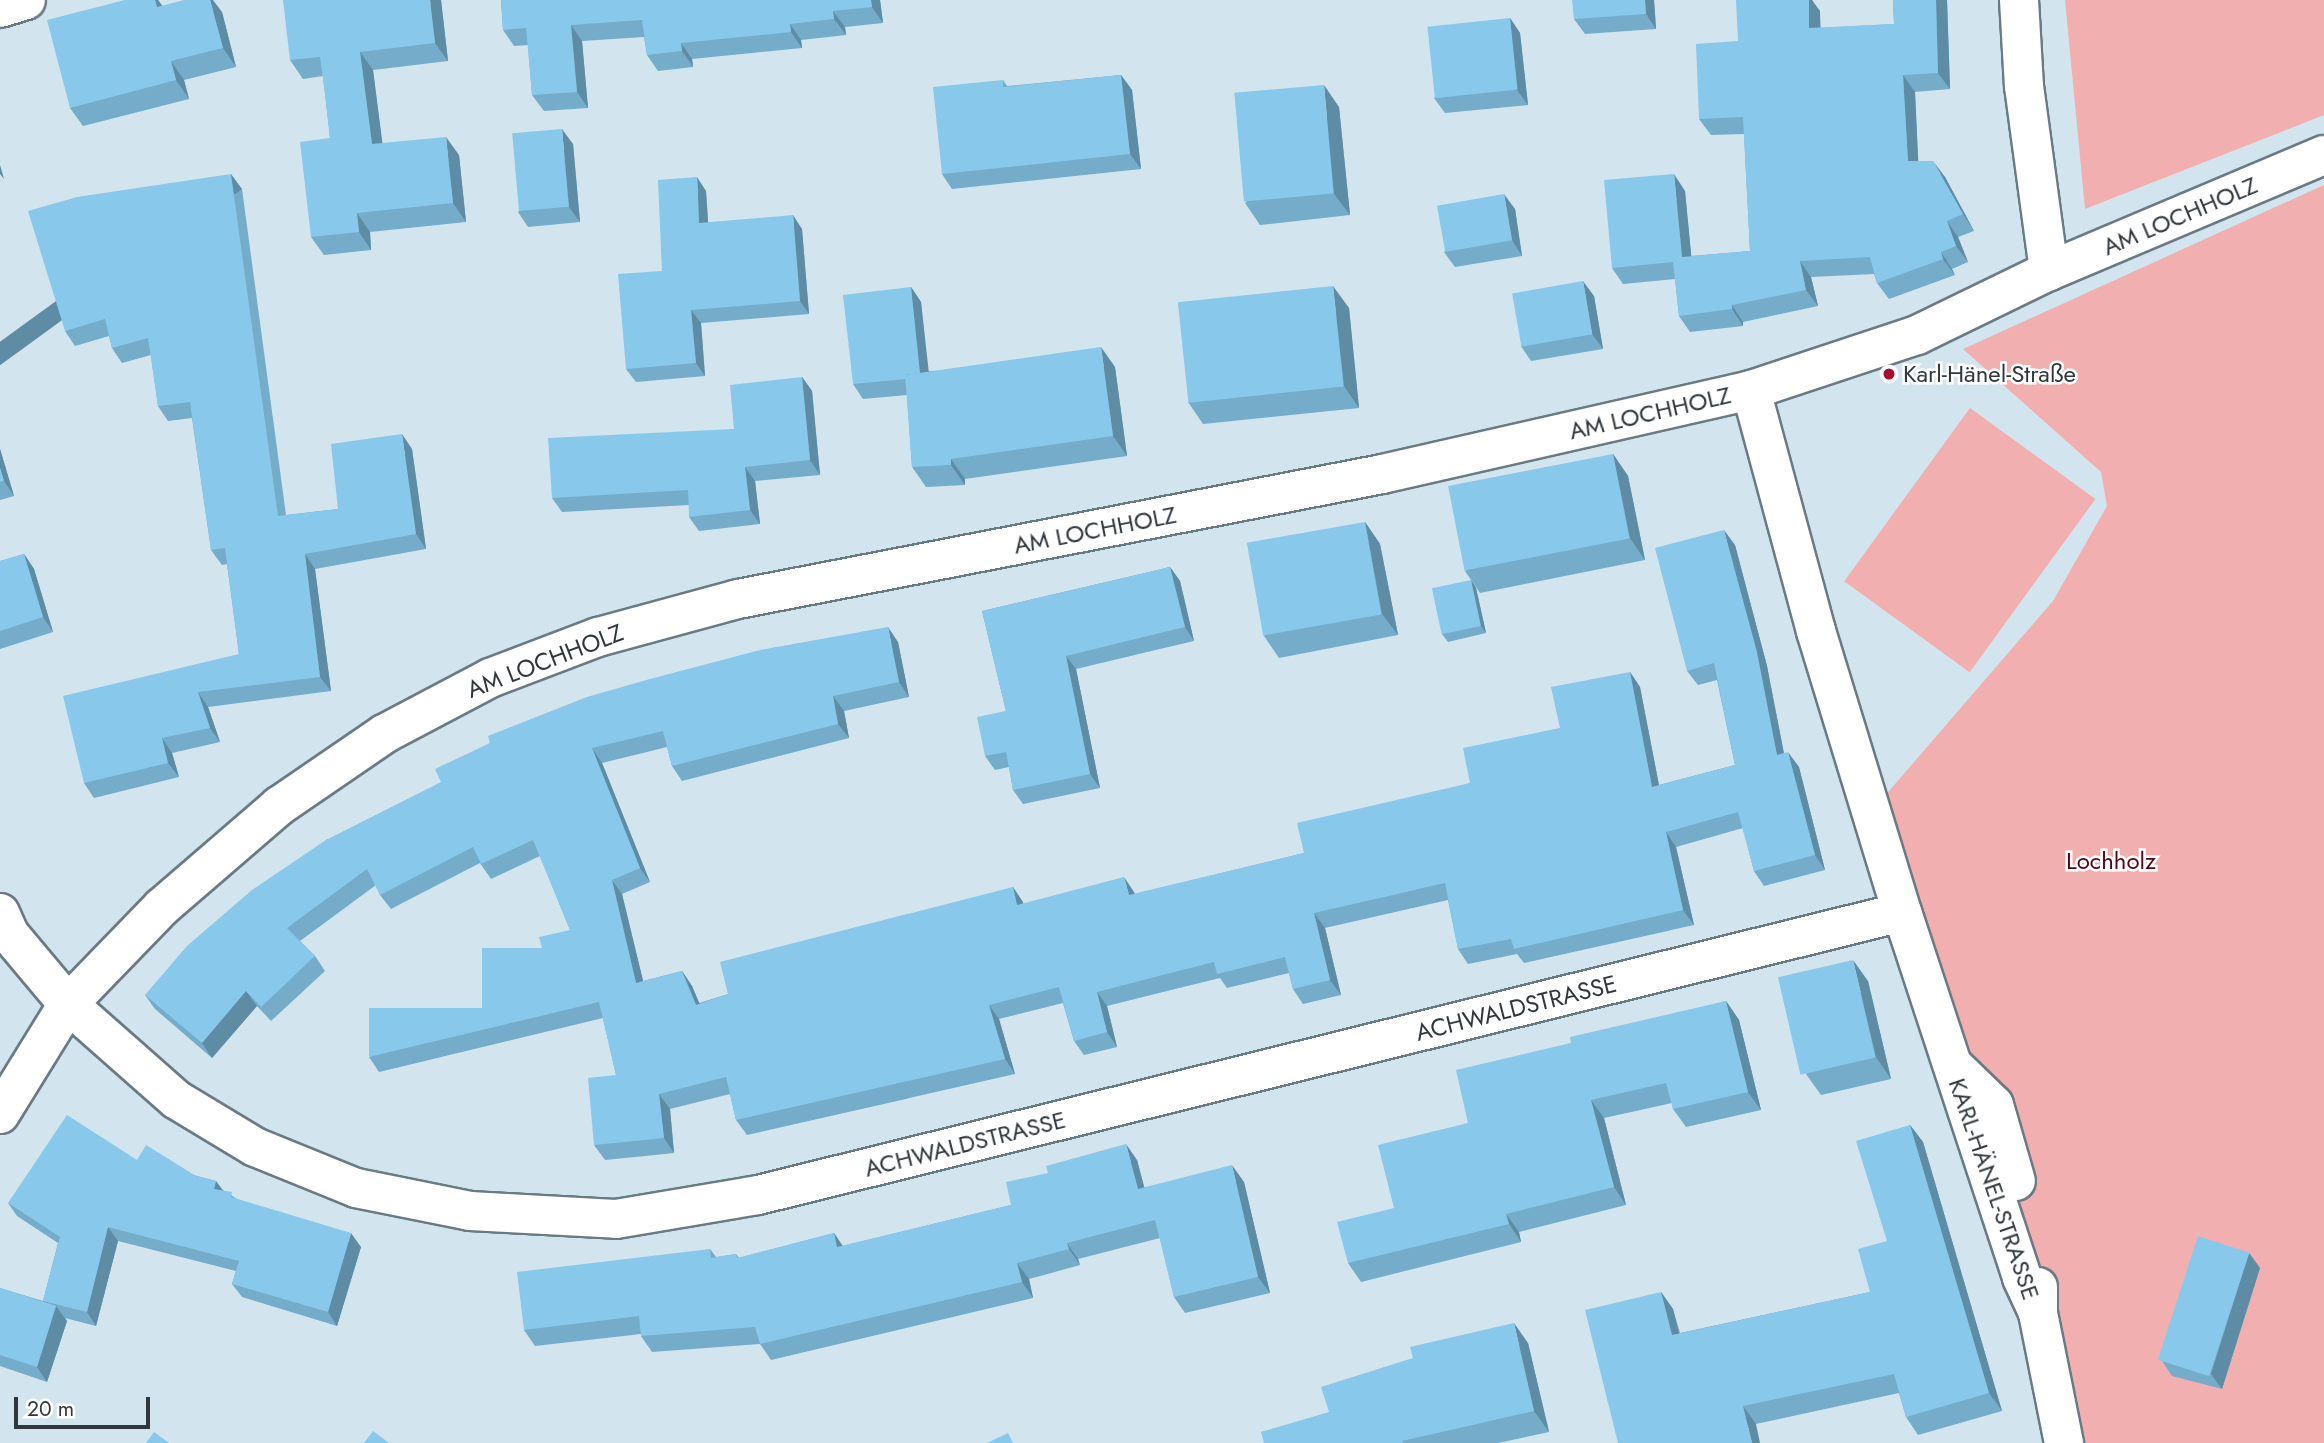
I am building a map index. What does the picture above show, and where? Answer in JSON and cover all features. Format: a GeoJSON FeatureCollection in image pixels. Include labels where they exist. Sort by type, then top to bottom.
{"type":"FeatureCollection","features":[{"type":"Feature","properties":{"kind":"street"},"geometry":{"type":"LineString","coordinates":[[0,8],[26,0]]}},
{"type":"Feature","properties":{"kind":"street"},"geometry":{"type":"LineString","coordinates":[[2019,0],[2024,86],[2049,271]]}},
{"type":"Feature","properties":{"kind":"street","name":"AM LOCHHOLZ"},"geometry":{"type":"LineString","coordinates":[[0,1114],[68,1004],[162,907],[279,806],[384,734],[478,684],[598,637],[738,599],[1382,474],[1751,390],[1917,335],[2049,271],[2324,155]]}},
{"type":"Feature","properties":{"kind":"street","name":"KARL-HÄNEL-STRASSE"},"geometry":{"type":"LineString","coordinates":[[1751,390],[1816,631],[1902,912],[1952,1064],[1994,1105],[2039,1256],[2038,1313],[2064,1443]]}},
{"type":"Feature","properties":{"kind":"street","name":"ACHWALDSTRASSE"},"geometry":{"type":"LineString","coordinates":[[0,913],[10,935],[68,1004],[177,1100],[255,1147],[356,1188],[470,1211],[616,1219],[758,1195],[1902,912]]}},
{"type":"Feature","properties":{"kind":"green space"},"geometry":{"type":"Polygon","coordinates":[[[2065,0],[2324,0],[2324,115],[2085,209],[2065,0]]]}},
{"type":"Feature","properties":{"kind":"green space","name":"Lochholz"},"geometry":{"type":"Polygon","coordinates":[[[2324,185],[2324,1443],[2081,1443],[2079,1419],[1902,912],[1883,798],[2053,601],[2107,506],[2101,472],[1963,349],[2324,185]]]}},
{"type":"Feature","properties":{"kind":"green space"},"geometry":{"type":"Polygon","coordinates":[[[1970,408],[2095,499],[1970,672],[1844,581],[1970,408]]]}},
{"type":"Feature","properties":{"kind":"building"},"geometry":{"type":"Polygon","coordinates":[[[125,0],[155,0],[157,7],[184,0],[210,0],[223,48],[171,61],[176,80],[70,108],[47,20],[125,0]]]}},
{"type":"Feature","properties":{"kind":"building"},"geometry":{"type":"Polygon","coordinates":[[[283,0],[430,0],[435,43],[360,52],[372,144],[446,137],[453,203],[357,213],[359,232],[311,237],[300,142],[330,138],[325,93],[320,57],[290,60],[283,0]]]}},
{"type":"Feature","properties":{"kind":"building"},"geometry":{"type":"Polygon","coordinates":[[[501,0],[871,0],[872,7],[833,11],[834,19],[790,24],[791,32],[681,43],[682,51],[647,55],[642,20],[571,25],[577,92],[532,95],[526,28],[503,30],[501,0]]]}},
{"type":"Feature","properties":{"kind":"building"},"geometry":{"type":"Polygon","coordinates":[[[1572,0],[1645,0],[1646,14],[1574,19],[1572,0]]]}},
{"type":"Feature","properties":{"kind":"building"},"geometry":{"type":"Polygon","coordinates":[[[1736,0],[1809,0],[1809,28],[1894,24],[1893,0],[1936,0],[1938,73],[1903,75],[1908,161],[1933,161],[1963,214],[1947,221],[1956,246],[1941,252],[1943,259],[1877,283],[1870,257],[1800,261],[1806,290],[1732,305],[1732,309],[1679,316],[1673,262],[1612,268],[1604,180],[1674,174],[1682,257],[1750,251],[1743,117],[1699,119],[1696,44],[1738,41],[1736,0]]]}},
{"type":"Feature","properties":{"kind":"building"},"geometry":{"type":"Polygon","coordinates":[[[1510,18],[1518,90],[1435,98],[1427,27],[1510,18]]]}},
{"type":"Feature","properties":{"kind":"building"},"geometry":{"type":"Polygon","coordinates":[[[1121,75],[1130,154],[942,174],[933,87],[1003,80],[1003,87],[1121,75]]]}},
{"type":"Feature","properties":{"kind":"building"},"geometry":{"type":"Polygon","coordinates":[[[1324,85],[1333,194],[1244,201],[1234,93],[1324,85]]]}},
{"type":"Feature","properties":{"kind":"building"},"geometry":{"type":"Polygon","coordinates":[[[562,129],[569,207],[519,211],[512,133],[562,129]]]}},
{"type":"Feature","properties":{"kind":"building"},"geometry":{"type":"Polygon","coordinates":[[[231,174],[278,516],[338,509],[331,444],[402,434],[416,534],[305,554],[320,677],[198,692],[210,728],[162,738],[168,763],[84,783],[63,696],[239,654],[225,548],[211,550],[190,402],[158,406],[148,338],[112,348],[105,319],[65,331],[28,211],[77,197],[231,174]]]}},
{"type":"Feature","properties":{"kind":"building"},"geometry":{"type":"Polygon","coordinates":[[[697,177],[699,223],[793,215],[800,301],[691,310],[696,363],[626,369],[618,274],[662,271],[658,180],[697,177]]]}},
{"type":"Feature","properties":{"kind":"building"},"geometry":{"type":"Polygon","coordinates":[[[1504,194],[1512,240],[1445,252],[1437,206],[1504,194]]]}},
{"type":"Feature","properties":{"kind":"building"},"geometry":{"type":"Polygon","coordinates":[[[1583,281],[1592,334],[1521,347],[1512,294],[1583,281]]]}},
{"type":"Feature","properties":{"kind":"building"},"geometry":{"type":"Polygon","coordinates":[[[1333,286],[1344,386],[1188,403],[1178,302],[1333,286]]]}},
{"type":"Feature","properties":{"kind":"building"},"geometry":{"type":"Polygon","coordinates":[[[911,287],[920,373],[905,375],[906,379],[853,384],[843,295],[911,287]]]}},
{"type":"Feature","properties":{"kind":"building"},"geometry":{"type":"Polygon","coordinates":[[[1101,347],[1113,436],[951,459],[951,465],[912,467],[905,375],[1101,347]]]}},
{"type":"Feature","properties":{"kind":"building"},"geometry":{"type":"Polygon","coordinates":[[[802,377],[810,460],[745,467],[750,510],[689,517],[688,490],[552,498],[548,438],[734,429],[730,385],[802,377]]]}},
{"type":"Feature","properties":{"kind":"building"},"geometry":{"type":"Polygon","coordinates":[[[1613,454],[1629,538],[1464,570],[1448,486],[1613,454]]]}},
{"type":"Feature","properties":{"kind":"building"},"geometry":{"type":"Polygon","coordinates":[[[1365,522],[1381,615],[1263,635],[1247,543],[1365,522]]]}},
{"type":"Feature","properties":{"kind":"building"},"geometry":{"type":"Polygon","coordinates":[[[1724,530],[1757,652],[1777,755],[1788,752],[1815,855],[1754,871],[1738,812],[1666,832],[1683,910],[1514,949],[1511,939],[1458,949],[1445,883],[1314,913],[1330,980],[1293,989],[1285,957],[1217,974],[1214,962],[1097,992],[1107,1032],[1074,1041],[1059,987],[989,1005],[1005,1059],[736,1120],[726,1077],[659,1094],[664,1138],[594,1145],[588,1078],[616,1075],[599,1002],[369,1057],[369,1008],[482,1008],[482,948],[542,948],[539,937],[570,930],[533,840],[481,864],[473,847],[380,895],[367,869],[287,928],[315,956],[261,1007],[246,991],[202,1043],[145,995],[187,946],[252,890],[326,840],[441,782],[435,769],[490,743],[488,736],[587,697],[650,679],[760,650],[888,627],[899,682],[833,696],[838,724],[672,766],[663,731],[592,748],[640,868],[612,880],[636,983],[682,971],[696,1005],[728,994],[720,962],[1013,887],[1017,905],[1124,877],[1129,895],[1304,853],[1297,823],[1470,783],[1463,748],[1560,728],[1551,687],[1630,672],[1652,787],[1735,765],[1714,663],[1687,671],[1655,548],[1724,530]]]}},
{"type":"Feature","properties":{"kind":"building"},"geometry":{"type":"Polygon","coordinates":[[[24,554],[43,617],[0,631],[0,561],[24,554]]]}},
{"type":"Feature","properties":{"kind":"building"},"geometry":{"type":"Polygon","coordinates":[[[1170,567],[1185,627],[1066,656],[1090,774],[1013,790],[1006,752],[985,756],[977,717],[1006,711],[982,611],[1170,567]]]}},
{"type":"Feature","properties":{"kind":"building"},"geometry":{"type":"Polygon","coordinates":[[[1471,580],[1481,626],[1442,634],[1432,588],[1471,580]]]}},
{"type":"Feature","properties":{"kind":"building"},"geometry":{"type":"Polygon","coordinates":[[[1853,960],[1875,1057],[1800,1075],[1778,977],[1853,960]]]}},
{"type":"Feature","properties":{"kind":"building"},"geometry":{"type":"Polygon","coordinates":[[[1726,1001],[1748,1092],[1673,1109],[1666,1083],[1591,1100],[1614,1187],[1506,1214],[1509,1224],[1348,1263],[1337,1222],[1394,1208],[1378,1145],[1468,1123],[1456,1070],[1571,1043],[1570,1037],[1726,1001]]]}},
{"type":"Feature","properties":{"kind":"building"},"geometry":{"type":"Polygon","coordinates":[[[67,1115],[137,1160],[146,1145],[196,1176],[216,1181],[214,1189],[232,1192],[231,1197],[351,1233],[328,1312],[232,1284],[239,1261],[108,1227],[87,1312],[43,1301],[60,1237],[8,1203],[67,1115]]]}},
{"type":"Feature","properties":{"kind":"building"},"geometry":{"type":"Polygon","coordinates":[[[1910,1125],[1989,1393],[1906,1417],[1894,1374],[1743,1406],[1752,1443],[1618,1443],[1585,1310],[1661,1292],[1672,1335],[1870,1292],[1858,1249],[1887,1241],[1856,1141],[1910,1125]]]}},
{"type":"Feature","properties":{"kind":"building"},"geometry":{"type":"Polygon","coordinates":[[[1126,1144],[1138,1189],[1232,1165],[1258,1277],[1174,1297],[1155,1220],[1067,1243],[1069,1249],[1017,1263],[1022,1282],[760,1344],[755,1327],[641,1336],[639,1316],[524,1330],[517,1272],[710,1249],[711,1258],[736,1254],[737,1258],[834,1233],[837,1247],[1011,1205],[1006,1182],[1048,1173],[1046,1166],[1126,1144]]]}},
{"type":"Feature","properties":{"kind":"building"},"geometry":{"type":"Polygon","coordinates":[[[2198,1236],[2249,1253],[2209,1376],[2158,1360],[2198,1236]]]}},
{"type":"Feature","properties":{"kind":"building"},"geometry":{"type":"Polygon","coordinates":[[[0,1288],[56,1306],[37,1367],[0,1355],[0,1288]]]}},
{"type":"Feature","properties":{"kind":"building"},"geometry":{"type":"Polygon","coordinates":[[[1514,1323],[1534,1411],[1402,1441],[1403,1443],[1264,1443],[1261,1432],[1329,1412],[1321,1387],[1413,1358],[1410,1347],[1514,1323]]]}},
{"type":"Feature","properties":{"kind":"building"},"geometry":{"type":"Polygon","coordinates":[[[373,1431],[389,1443],[364,1443],[373,1431]]]}},
{"type":"Feature","properties":{"kind":"building"},"geometry":{"type":"Polygon","coordinates":[[[154,1432],[169,1443],[146,1443],[154,1432]]]}},
{"type":"Feature","properties":{"kind":"building"},"geometry":{"type":"Polygon","coordinates":[[[1008,1433],[1013,1443],[987,1443],[1008,1433]]]}},
{"type":"Feature","properties":{"kind":"place","name":"Karl-Hänel-Straße"},"geometry":{"type":"Point","coordinates":[1889,374]}}]}
